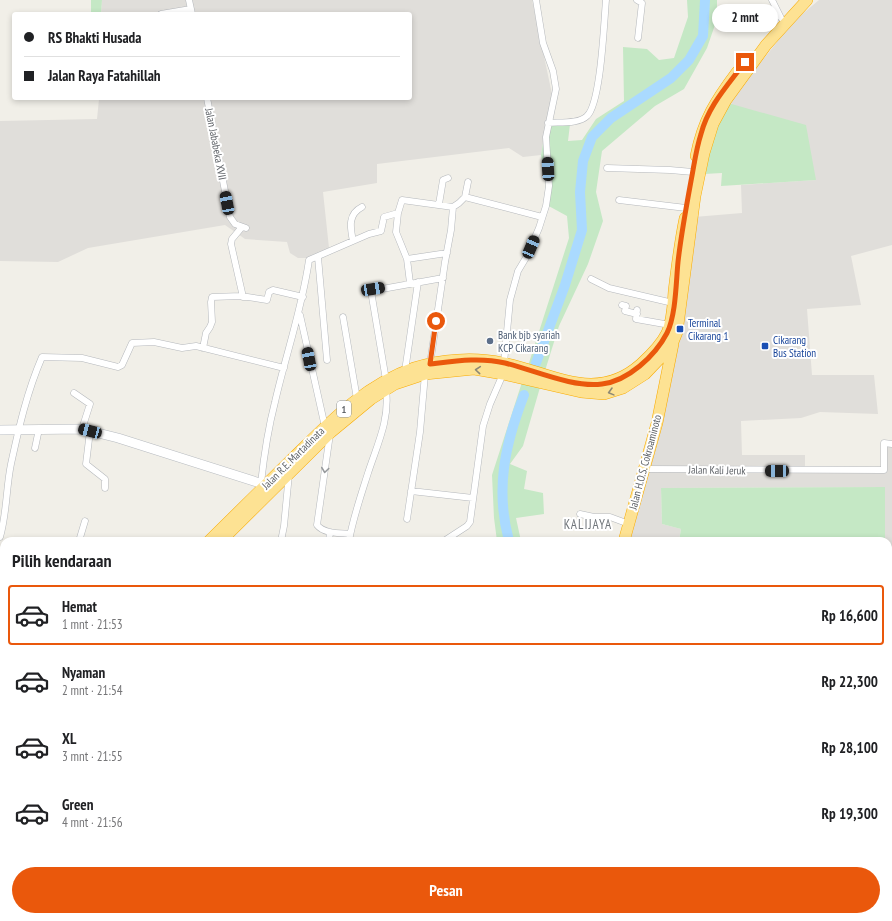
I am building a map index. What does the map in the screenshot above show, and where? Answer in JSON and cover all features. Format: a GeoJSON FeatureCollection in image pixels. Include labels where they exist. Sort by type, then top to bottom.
{"type":"FeatureCollection","features":[{"type":"Feature","properties":{"kind":"highway","name":"1"},"geometry":{"type":"LineString","coordinates":[[670,333],[686,208],[700,134],[709,112],[718,98],[780,18],[797,0]]}},
{"type":"Feature","properties":{"kind":"highway","name":"1"},"geometry":{"type":"LineString","coordinates":[[670,333],[678,326],[695,196],[704,153],[713,124],[726,100],[766,45],[807,0]]}},
{"type":"Feature","properties":{"kind":"highway","name":"Jalan R.E. Martadinata"},"geometry":{"type":"LineString","coordinates":[[214,537],[263,484],[328,429],[371,399],[386,385],[405,371],[427,369],[474,360],[596,394],[613,392],[631,384],[655,365],[670,333]]}},
{"type":"Feature","properties":{"kind":"highway","name":"Jalan R.E. Martadinata"},"geometry":{"type":"LineString","coordinates":[[571,386],[603,384],[621,378],[635,370],[649,357],[670,333]]}},
{"type":"Feature","properties":{"kind":"highway","name":"Jalan H.O.S. Cokroaminoto"},"geometry":{"type":"LineString","coordinates":[[625,537],[657,423],[664,383],[669,368],[670,333]]}},
{"type":"Feature","properties":{"kind":"highway","name":"Jalan R.E. Martadinata"},"geometry":{"type":"LineString","coordinates":[[225,537],[290,473],[328,429],[357,399],[386,385],[409,379],[427,369]]}},
{"type":"Feature","properties":{"kind":"highway"},"geometry":{"type":"LineString","coordinates":[[645,374],[655,376],[664,383]]}},
{"type":"Feature","properties":{"kind":"main road"},"geometry":{"type":"LineString","coordinates":[[0,430],[86,430],[118,438],[263,484]]}},
{"type":"Feature","properties":{"kind":"street"},"geometry":{"type":"LineString","coordinates":[[189,0],[191,12]]}},
{"type":"Feature","properties":{"kind":"street"},"geometry":{"type":"LineString","coordinates":[[450,537],[469,525],[483,426],[504,368],[511,295],[518,271],[527,256],[546,206],[548,186],[546,137],[556,89],[553,71],[543,44],[536,0]]}},
{"type":"Feature","properties":{"kind":"street"},"geometry":{"type":"LineString","coordinates":[[548,123],[578,120],[587,116],[590,111],[597,85],[606,0]]}},
{"type":"Feature","properties":{"kind":"street"},"geometry":{"type":"LineString","coordinates":[[637,0],[642,3],[638,38]]}},
{"type":"Feature","properties":{"kind":"street"},"geometry":{"type":"LineString","coordinates":[[772,0],[780,18]]}},
{"type":"Feature","properties":{"kind":"street","name":"Jalan Jababeka XVII"},"geometry":{"type":"LineString","coordinates":[[207,100],[230,217],[235,224],[244,228],[232,239],[231,244],[243,297]]}},
{"type":"Feature","properties":{"kind":"street"},"geometry":{"type":"LineString","coordinates":[[607,168],[693,172]]}},
{"type":"Feature","properties":{"kind":"street"},"geometry":{"type":"LineString","coordinates":[[439,204],[443,180],[448,178]]}},
{"type":"Feature","properties":{"kind":"street"},"geometry":{"type":"LineString","coordinates":[[410,283],[407,259],[396,232],[398,213],[402,200],[419,204],[439,204],[453,207],[465,197],[468,182]]}},
{"type":"Feature","properties":{"kind":"street"},"geometry":{"type":"LineString","coordinates":[[465,197],[542,217]]}},
{"type":"Feature","properties":{"kind":"street"},"geometry":{"type":"LineString","coordinates":[[619,200],[686,208]]}},
{"type":"Feature","properties":{"kind":"street"},"geometry":{"type":"LineString","coordinates":[[353,241],[350,223],[354,212],[362,207]]}},
{"type":"Feature","properties":{"kind":"street"},"geometry":{"type":"LineString","coordinates":[[407,519],[421,426],[427,369],[451,230],[453,207]]}},
{"type":"Feature","properties":{"kind":"street"},"geometry":{"type":"LineString","coordinates":[[263,484],[266,443],[284,368],[300,313],[309,260],[381,231],[385,216],[398,213]]}},
{"type":"Feature","properties":{"kind":"street"},"geometry":{"type":"LineString","coordinates":[[407,259],[447,253]]}},
{"type":"Feature","properties":{"kind":"street"},"geometry":{"type":"LineString","coordinates":[[318,257],[327,360]]}},
{"type":"Feature","properties":{"kind":"street"},"geometry":{"type":"LineString","coordinates":[[350,537],[368,472],[385,424],[387,405],[386,385],[370,292],[373,289],[443,278]]}},
{"type":"Feature","properties":{"kind":"street"},"geometry":{"type":"LineString","coordinates":[[591,279],[610,288],[673,303]]}},
{"type":"Feature","properties":{"kind":"street"},"geometry":{"type":"LineString","coordinates":[[405,371],[418,282]]}},
{"type":"Feature","properties":{"kind":"street"},"geometry":{"type":"LineString","coordinates":[[203,348],[206,333],[212,322],[212,297],[243,297],[267,300],[269,292],[273,290],[303,297]]}},
{"type":"Feature","properties":{"kind":"street"},"geometry":{"type":"LineString","coordinates":[[622,305],[626,306],[625,311],[637,312],[636,319],[670,333]]}},
{"type":"Feature","properties":{"kind":"street"},"geometry":{"type":"LineString","coordinates":[[300,313],[328,429],[318,525],[320,528],[330,532],[350,534]]}},
{"type":"Feature","properties":{"kind":"street"},"geometry":{"type":"LineString","coordinates":[[343,317],[357,399]]}},
{"type":"Feature","properties":{"kind":"street"},"geometry":{"type":"LineString","coordinates":[[0,537],[11,463],[28,391],[42,357],[82,358],[118,367],[122,366],[133,343],[154,342],[182,348],[203,348],[284,368]]}},
{"type":"Feature","properties":{"kind":"street"},"geometry":{"type":"LineString","coordinates":[[74,393],[90,404],[86,430],[86,464],[105,479],[105,488]]}},
{"type":"Feature","properties":{"kind":"street"},"geometry":{"type":"LineString","coordinates":[[35,448],[39,429]]}},
{"type":"Feature","properties":{"kind":"street","name":"Jalan Kali Jeruk"},"geometry":{"type":"LineString","coordinates":[[643,469],[884,470],[884,443],[892,444]]}},
{"type":"Feature","properties":{"kind":"street"},"geometry":{"type":"LineString","coordinates":[[282,537],[290,473]]}},
{"type":"Feature","properties":{"kind":"street"},"geometry":{"type":"LineString","coordinates":[[411,491],[473,498]]}},
{"type":"Feature","properties":{"kind":"street"},"geometry":{"type":"LineString","coordinates":[[580,514],[594,517],[610,517],[629,524]]}},
{"type":"Feature","properties":{"kind":"street"},"geometry":{"type":"LineString","coordinates":[[80,537],[84,521]]}},
{"type":"Feature","properties":{"kind":"street"},"geometry":{"type":"LineString","coordinates":[[329,537],[330,532]]}},
{"type":"Feature","properties":{"kind":"shaded area"},"geometry":{"type":"Polygon","coordinates":[[[102,0],[532,0],[552,94],[541,155],[523,157],[509,148],[377,164],[377,183],[323,192],[329,248],[311,258],[298,258],[290,253],[287,242],[245,239],[225,225],[88,248],[58,262],[0,261],[0,121],[97,119],[99,100],[412,100],[412,12],[101,12],[102,0]]]}},
{"type":"Feature","properties":{"kind":"shaded area"},"geometry":{"type":"Polygon","coordinates":[[[819,0],[892,0],[892,245],[851,256],[861,305],[807,309],[812,375],[874,375],[878,414],[820,412],[801,418],[741,421],[742,455],[805,455],[805,470],[884,470],[884,443],[892,444],[892,537],[885,537],[885,487],[661,488],[662,524],[681,529],[680,537],[625,537],[643,469],[694,217],[742,213],[741,185],[816,180],[728,103],[794,21],[819,0]]]}},
{"type":"Feature","properties":{"kind":"green space"},"geometry":{"type":"Polygon","coordinates":[[[91,0],[102,0],[101,12],[91,12],[91,0]]]}},
{"type":"Feature","properties":{"kind":"green space"},"geometry":{"type":"Polygon","coordinates":[[[687,0],[717,0],[717,19],[707,48],[684,89],[655,106],[602,151],[596,192],[603,221],[588,264],[559,326],[544,374],[527,369],[569,238],[567,216],[545,204],[546,181],[541,155],[546,125],[570,124],[568,141],[582,140],[596,119],[624,101],[623,47],[647,49],[659,60],[674,58],[688,17],[687,0]]]}},
{"type":"Feature","properties":{"kind":"green space"},"geometry":{"type":"Polygon","coordinates":[[[728,103],[806,125],[816,180],[721,186],[722,173],[704,174],[712,136],[728,103]]]}},
{"type":"Feature","properties":{"kind":"green space"},"geometry":{"type":"Polygon","coordinates":[[[456,361],[490,362],[527,369],[523,378],[541,384],[523,446],[510,464],[527,471],[524,489],[543,493],[544,514],[516,518],[520,537],[496,537],[492,475],[523,379],[487,371],[455,370],[427,374],[400,383],[375,397],[327,436],[225,537],[214,537],[324,429],[349,407],[374,389],[399,375],[427,365],[456,361]]]}},
{"type":"Feature","properties":{"kind":"green space"},"geometry":{"type":"Polygon","coordinates":[[[885,487],[885,537],[680,537],[681,529],[662,524],[661,488],[885,487]]]}},
{"type":"Feature","properties":{"kind":"waterway"},"geometry":{"type":"LineString","coordinates":[[536,363],[565,285],[582,230],[580,192],[583,161],[592,137],[611,118],[671,78],[689,60],[703,36],[705,0]]}},
{"type":"Feature","properties":{"kind":"waterway"},"geometry":{"type":"LineString","coordinates":[[508,537],[503,503],[504,467],[507,449],[517,413],[524,395]]}},
{"type":"Feature","properties":{"kind":"place","name":"Terminal Cikarang 1"},"geometry":{"type":"Point","coordinates":[680,329]}},
{"type":"Feature","properties":{"kind":"place","name":"Bank bjb syariah KCP Cikarang"},"geometry":{"type":"Point","coordinates":[490,341]}},
{"type":"Feature","properties":{"kind":"place","name":"Cikarang Bus Station"},"geometry":{"type":"Point","coordinates":[765,346]}},
{"type":"Feature","properties":{"kind":"district","name":"KALIJAYA"},"geometry":{"type":"Point","coordinates":[588,524]}},
{"type":"Feature","properties":{"kind":"route"},"geometry":{"type":"LineString","coordinates":[[436,321],[430,364],[467,360],[491,361],[572,381],[595,384],[603,384],[621,378],[635,370],[649,357],[661,342],[670,325],[679,255],[700,134],[709,112],[745,62]]}}]}
